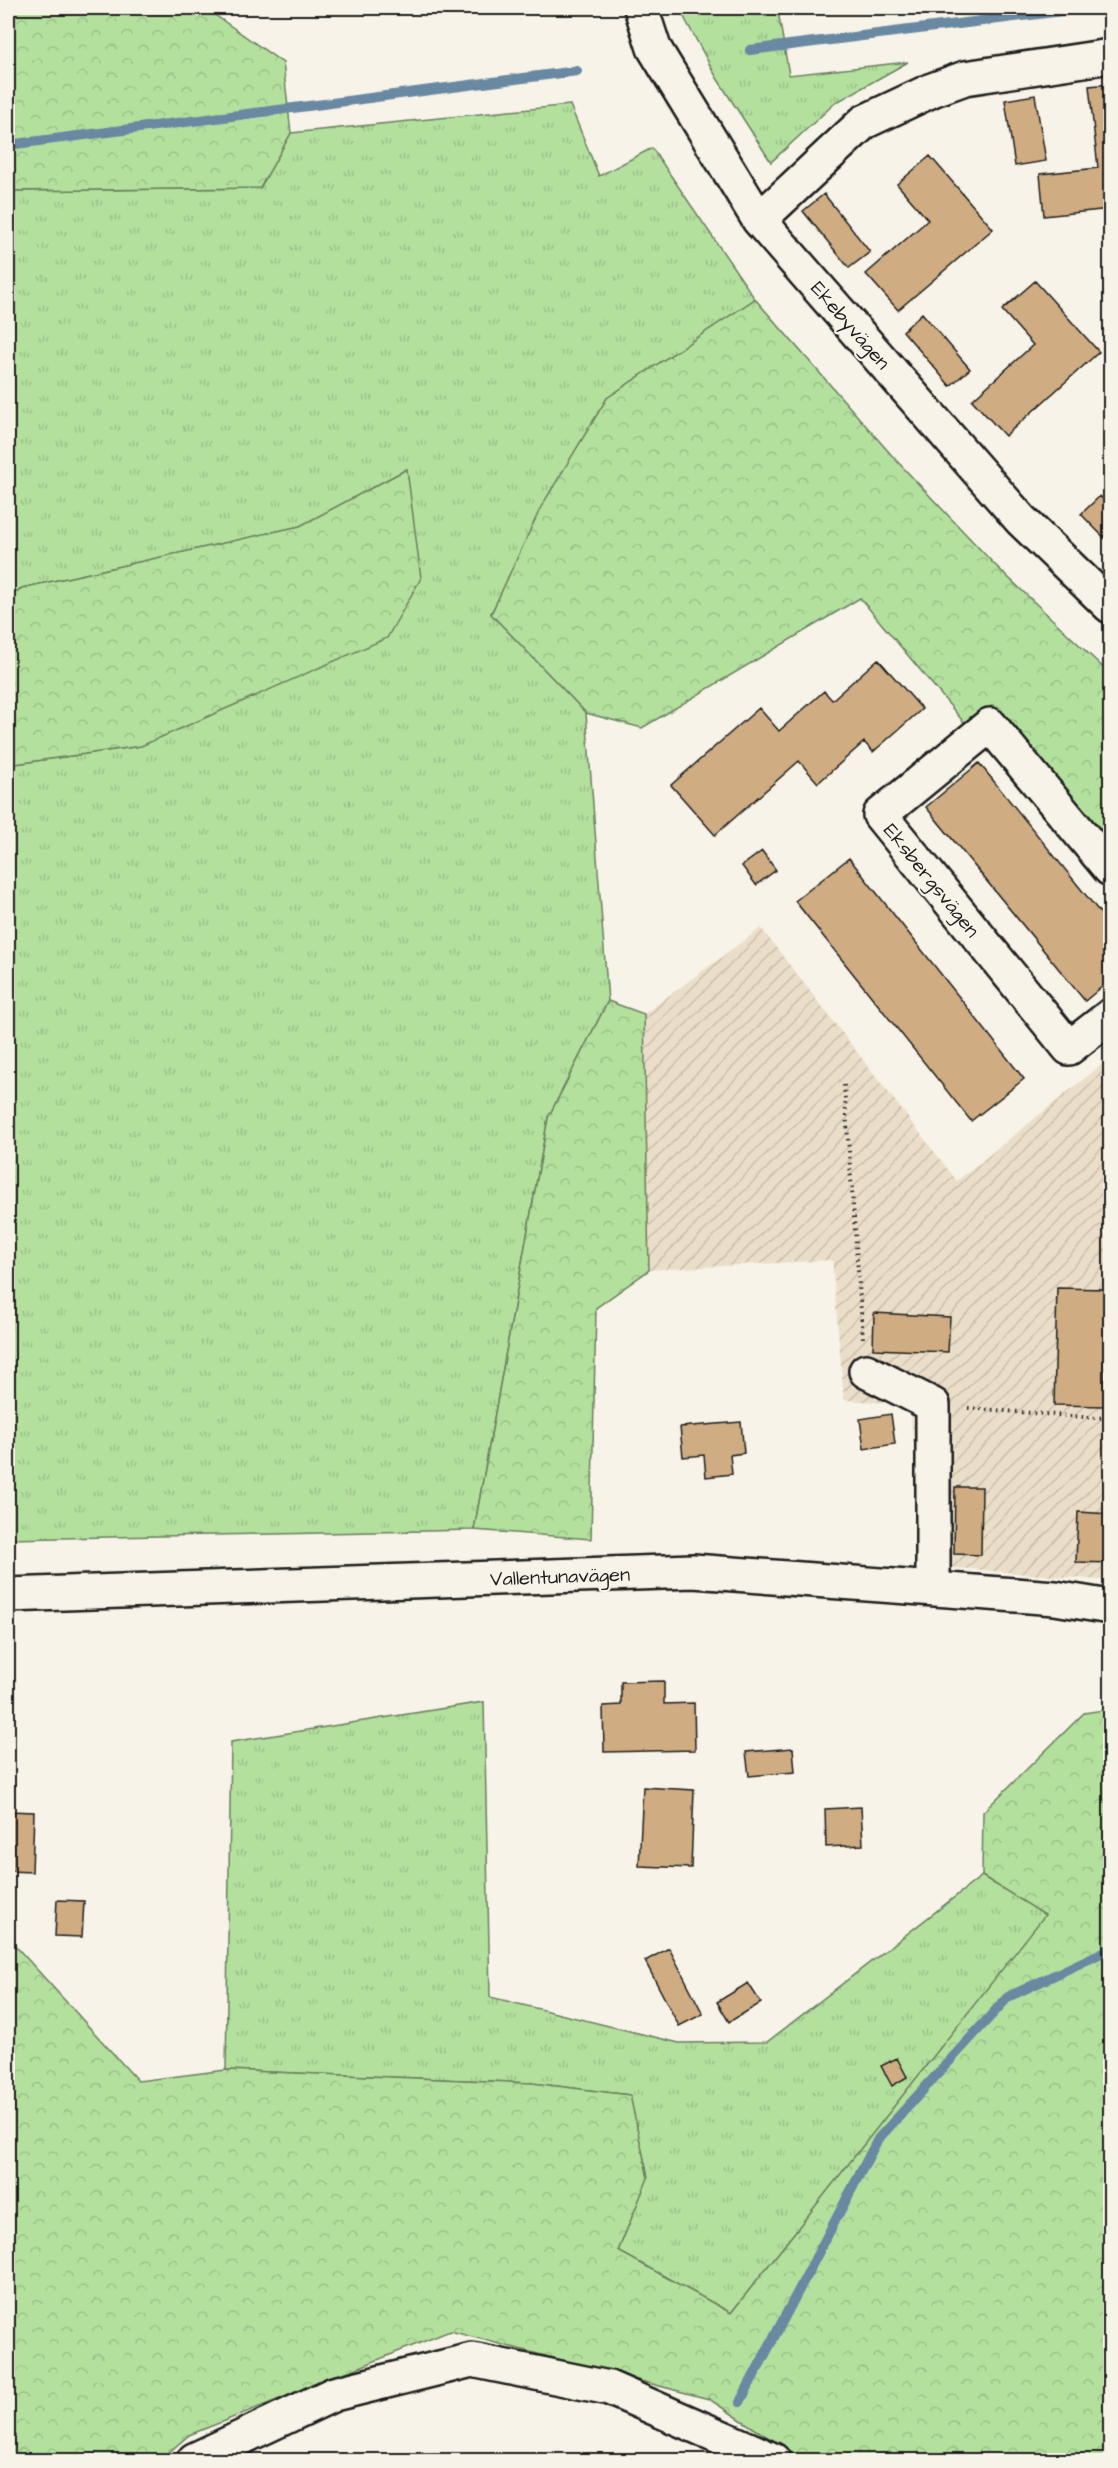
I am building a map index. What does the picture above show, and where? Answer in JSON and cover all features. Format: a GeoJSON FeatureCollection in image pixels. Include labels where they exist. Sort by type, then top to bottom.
{"type":"FeatureCollection","features":[{"type":"Feature","properties":{"kind":"street","name":"Ekebyvägen"},"geometry":{"type":"LineString","coordinates":[[641,8],[654,48],[759,220],[1021,520],[1110,606]]}},
{"type":"Feature","properties":{"kind":"street"},"geometry":{"type":"LineString","coordinates":[[759,220],[864,122],[932,90],[965,78],[1110,56]]}},
{"type":"Feature","properties":{"kind":"street","name":"Eksbergsvägen"},"geometry":{"type":"LineString","coordinates":[[1110,869],[990,725],[880,815],[1069,1048],[1110,1016]]}},
{"type":"Feature","properties":{"kind":"street"},"geometry":{"type":"LineString","coordinates":[[866,1371],[933,1405],[933,1588]]}},
{"type":"Feature","properties":{"kind":"street","name":"Vallentunavägen"},"geometry":{"type":"LineString","coordinates":[[8,1595],[693,1571],[1055,1598],[1110,1608]]}},
{"type":"Feature","properties":{"kind":"street"},"geometry":{"type":"LineString","coordinates":[[194,2460],[334,2394],[472,2360],[609,2388],[773,2460]]}},
{"type":"Feature","properties":{"kind":"path"},"geometry":{"type":"LineString","coordinates":[[844,1085],[866,1371]]}},
{"type":"Feature","properties":{"kind":"path"},"geometry":{"type":"LineString","coordinates":[[933,1405],[1096,1418],[1110,1417]]}},
{"type":"Feature","properties":{"kind":"shaded area"},"geometry":{"type":"Polygon","coordinates":[[[761,928],[957,1181],[1110,1058],[1110,1581],[923,1565],[910,1404],[844,1400],[832,1260],[649,1270],[644,1014],[761,928]]]}},
{"type":"Feature","properties":{"kind":"green space"},"geometry":{"type":"Polygon","coordinates":[[[8,8],[205,8],[283,63],[291,133],[260,188],[8,191],[8,8]]]}},
{"type":"Feature","properties":{"kind":"green space"},"geometry":{"type":"Polygon","coordinates":[[[679,8],[782,8],[779,17],[789,75],[908,62],[835,103],[771,162],[717,78],[679,8]]]}},
{"type":"Feature","properties":{"kind":"green space"},"geometry":{"type":"Polygon","coordinates":[[[570,105],[599,176],[652,148],[755,299],[607,398],[491,613],[586,713],[608,1001],[548,1118],[474,1530],[8,1539],[8,765],[141,746],[407,469],[301,526],[22,588],[8,597],[8,191],[260,188],[291,133],[570,105]]]}},
{"type":"Feature","properties":{"kind":"green space"},"geometry":{"type":"Polygon","coordinates":[[[755,299],[895,459],[994,564],[1110,674],[1110,842],[993,705],[967,726],[860,598],[642,728],[586,713],[491,614],[541,507],[607,398],[755,299]]]}},
{"type":"Feature","properties":{"kind":"green space"},"geometry":{"type":"Polygon","coordinates":[[[407,469],[421,578],[387,638],[141,746],[8,765],[8,597],[22,588],[300,526],[407,469]]]}},
{"type":"Feature","properties":{"kind":"green space"},"geometry":{"type":"Polygon","coordinates":[[[608,1001],[644,1014],[649,1270],[596,1308],[591,1539],[474,1530],[548,1118],[608,1001]]]}},
{"type":"Feature","properties":{"kind":"green space"},"geometry":{"type":"Polygon","coordinates":[[[484,1702],[490,1997],[679,2043],[767,2042],[982,1876],[1046,1915],[731,2313],[618,2251],[648,2177],[629,2095],[532,2083],[226,2070],[231,1742],[484,1702]]]}},
{"type":"Feature","properties":{"kind":"green space"},"geometry":{"type":"Polygon","coordinates":[[[1110,1709],[1110,2460],[803,2460],[709,2399],[450,2331],[189,2435],[160,2460],[8,2460],[8,1941],[11,1941],[138,2081],[226,2070],[532,2083],[630,2095],[648,2178],[618,2251],[731,2313],[1045,1915],[982,1876],[983,1812],[1084,1713],[1110,1709]]]}},
{"type":"Feature","properties":{"kind":"building"},"geometry":{"type":"Polygon","coordinates":[[[1110,84],[1110,209],[1044,216],[1040,174],[1098,168],[1089,86],[1110,84]]]}},
{"type":"Feature","properties":{"kind":"building"},"geometry":{"type":"Polygon","coordinates":[[[1035,95],[1046,161],[1015,166],[1005,100],[1035,95]]]}},
{"type":"Feature","properties":{"kind":"building"},"geometry":{"type":"Polygon","coordinates":[[[930,156],[993,229],[898,310],[866,274],[928,220],[897,184],[930,156]]]}},
{"type":"Feature","properties":{"kind":"building"},"geometry":{"type":"Polygon","coordinates":[[[824,194],[870,252],[849,268],[803,211],[824,194]]]}},
{"type":"Feature","properties":{"kind":"building"},"geometry":{"type":"Polygon","coordinates":[[[1035,281],[1099,352],[1005,436],[972,400],[1033,345],[1002,310],[1035,281]]]}},
{"type":"Feature","properties":{"kind":"building"},"geometry":{"type":"Polygon","coordinates":[[[922,313],[970,369],[950,386],[903,331],[922,313]]]}},
{"type":"Feature","properties":{"kind":"building"},"geometry":{"type":"Polygon","coordinates":[[[1100,496],[1110,507],[1110,544],[1081,514],[1100,496]]]}},
{"type":"Feature","properties":{"kind":"building"},"geometry":{"type":"Polygon","coordinates":[[[878,659],[922,709],[873,752],[864,742],[818,783],[799,761],[715,835],[671,785],[759,708],[779,731],[824,691],[832,700],[878,659]]]}},
{"type":"Feature","properties":{"kind":"building"},"geometry":{"type":"Polygon","coordinates":[[[979,763],[1110,925],[1110,980],[1085,1001],[926,807],[979,763]]]}},
{"type":"Feature","properties":{"kind":"building"},"geometry":{"type":"Polygon","coordinates":[[[762,851],[776,870],[756,885],[742,866],[762,851]]]}},
{"type":"Feature","properties":{"kind":"building"},"geometry":{"type":"Polygon","coordinates":[[[849,858],[1024,1079],[971,1121],[795,901],[849,858]]]}},
{"type":"Feature","properties":{"kind":"building"},"geometry":{"type":"Polygon","coordinates":[[[1057,1288],[1107,1289],[1104,1406],[1054,1405],[1057,1288]]]}},
{"type":"Feature","properties":{"kind":"building"},"geometry":{"type":"Polygon","coordinates":[[[874,1313],[950,1317],[948,1352],[873,1349],[874,1313]]]}},
{"type":"Feature","properties":{"kind":"building"},"geometry":{"type":"Polygon","coordinates":[[[891,1414],[895,1444],[864,1449],[860,1419],[891,1414]]]}},
{"type":"Feature","properties":{"kind":"building"},"geometry":{"type":"Polygon","coordinates":[[[741,1422],[744,1453],[730,1455],[732,1474],[706,1477],[704,1455],[683,1457],[680,1427],[741,1422]]]}},
{"type":"Feature","properties":{"kind":"building"},"geometry":{"type":"Polygon","coordinates":[[[955,1487],[982,1487],[981,1555],[954,1554],[955,1487]]]}},
{"type":"Feature","properties":{"kind":"building"},"geometry":{"type":"Polygon","coordinates":[[[1078,1512],[1110,1514],[1110,1563],[1076,1562],[1078,1512]]]}},
{"type":"Feature","properties":{"kind":"building"},"geometry":{"type":"Polygon","coordinates":[[[664,1681],[664,1704],[694,1703],[695,1750],[604,1752],[603,1706],[621,1705],[621,1682],[664,1681]]]}},
{"type":"Feature","properties":{"kind":"building"},"geometry":{"type":"Polygon","coordinates":[[[793,1748],[795,1772],[749,1776],[746,1752],[793,1748]]]}},
{"type":"Feature","properties":{"kind":"building"},"geometry":{"type":"Polygon","coordinates":[[[643,1787],[694,1790],[691,1868],[639,1866],[643,1787]]]}},
{"type":"Feature","properties":{"kind":"building"},"geometry":{"type":"Polygon","coordinates":[[[861,1807],[863,1845],[826,1847],[825,1809],[861,1807]]]}},
{"type":"Feature","properties":{"kind":"building"},"geometry":{"type":"Polygon","coordinates":[[[8,1811],[34,1812],[32,1872],[8,1871],[8,1811]]]}},
{"type":"Feature","properties":{"kind":"building"},"geometry":{"type":"Polygon","coordinates":[[[57,1900],[84,1901],[82,1937],[55,1936],[57,1900]]]}},
{"type":"Feature","properties":{"kind":"building"},"geometry":{"type":"Polygon","coordinates":[[[669,1948],[703,2014],[679,2026],[645,1961],[669,1948]]]}},
{"type":"Feature","properties":{"kind":"building"},"geometry":{"type":"Polygon","coordinates":[[[748,1983],[761,2003],[729,2022],[717,2002],[748,1983]]]}},
{"type":"Feature","properties":{"kind":"building"},"geometry":{"type":"Polygon","coordinates":[[[897,2058],[907,2077],[892,2086],[881,2066],[897,2058]]]}},
{"type":"Feature","properties":{"kind":"waterway"},"geometry":{"type":"LineString","coordinates":[[750,50],[1086,8]]}},
{"type":"Feature","properties":{"kind":"waterway"},"geometry":{"type":"LineString","coordinates":[[8,145],[577,71]]}},
{"type":"Feature","properties":{"kind":"waterway"},"geometry":{"type":"LineString","coordinates":[[740,2402],[878,2139],[1008,1997],[1110,1949]]}}]}
